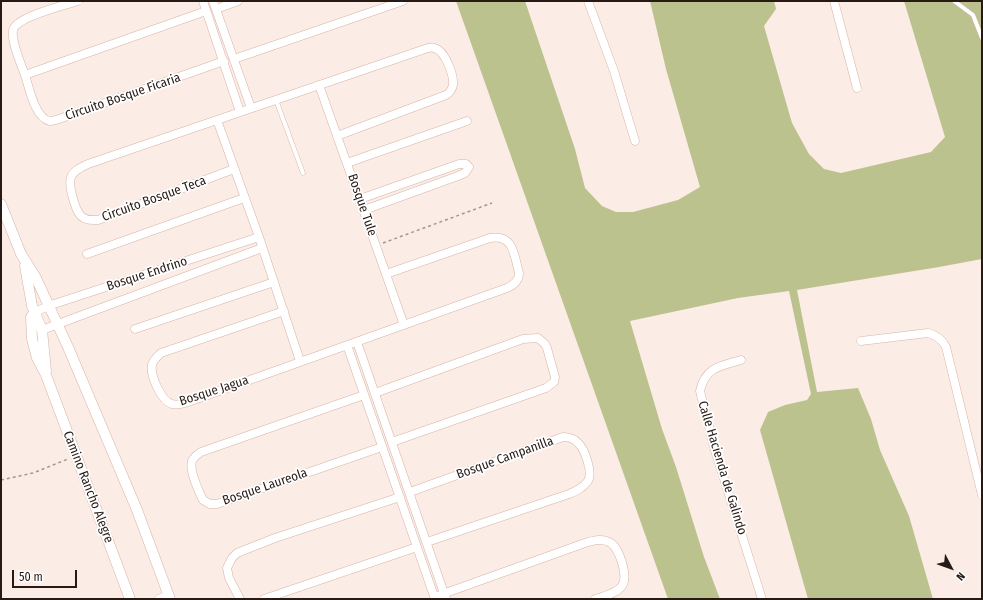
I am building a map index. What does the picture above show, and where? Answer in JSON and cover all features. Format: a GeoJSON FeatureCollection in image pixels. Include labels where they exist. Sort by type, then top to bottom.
{"type":"FeatureCollection","features":[{"type":"Feature","properties":{"kind":"street","name":"Circuito Bosque Ficaria"},"geometry":{"type":"LineString","coordinates":[[78,1],[19,21],[13,30],[13,39],[25,75],[39,112],[46,120],[51,121],[60,119],[224,61]]}},
{"type":"Feature","properties":{"kind":"street"},"geometry":{"type":"LineString","coordinates":[[203,1],[240,112]]}},
{"type":"Feature","properties":{"kind":"street"},"geometry":{"type":"LineString","coordinates":[[238,1],[215,5],[251,108]]}},
{"type":"Feature","properties":{"kind":"street"},"geometry":{"type":"LineString","coordinates":[[234,59],[403,1]]}},
{"type":"Feature","properties":{"kind":"street"},"geometry":{"type":"LineString","coordinates":[[588,1],[614,71],[635,141]]}},
{"type":"Feature","properties":{"kind":"street"},"geometry":{"type":"LineString","coordinates":[[834,1],[857,88]]}},
{"type":"Feature","properties":{"kind":"street"},"geometry":{"type":"LineString","coordinates":[[25,75],[206,11]]}},
{"type":"Feature","properties":{"kind":"street"},"geometry":{"type":"LineString","coordinates":[[300,361],[259,237],[217,120],[428,48],[434,48],[443,54],[447,60],[452,78],[453,85],[450,92],[446,95],[337,136]]}},
{"type":"Feature","properties":{"kind":"street","name":"Bosque Tule"},"geometry":{"type":"LineString","coordinates":[[319,85],[404,325]]}},
{"type":"Feature","properties":{"kind":"street","name":"Circuito Bosque Teca"},"geometry":{"type":"LineString","coordinates":[[217,120],[79,168],[70,177],[70,183],[78,211],[81,216],[86,219],[91,221],[98,220],[234,169]]}},
{"type":"Feature","properties":{"kind":"street"},"geometry":{"type":"LineString","coordinates":[[347,163],[467,121]]}},
{"type":"Feature","properties":{"kind":"street"},"geometry":{"type":"LineString","coordinates":[[360,199],[459,164],[466,164],[468,167],[465,173],[458,176],[364,210]]}},
{"type":"Feature","properties":{"kind":"street"},"geometry":{"type":"LineString","coordinates":[[87,254],[244,198]]}},
{"type":"Feature","properties":{"kind":"street"},"geometry":{"type":"LineString","coordinates":[[1,204],[24,258],[50,306],[137,510],[169,597],[158,599]]}},
{"type":"Feature","properties":{"kind":"street","name":"Bosque Endrino"},"geometry":{"type":"LineString","coordinates":[[35,312],[259,237]]}},
{"type":"Feature","properties":{"kind":"street"},"geometry":{"type":"LineString","coordinates":[[386,274],[490,238],[501,237],[506,240],[512,248],[519,273],[515,284],[404,325]]}},
{"type":"Feature","properties":{"kind":"street","name":"Bosque Endrino"},"geometry":{"type":"LineString","coordinates":[[42,330],[262,248]]}},
{"type":"Feature","properties":{"kind":"street","name":"Camino Rancho Alegre"},"geometry":{"type":"LineString","coordinates":[[24,258],[32,306],[42,330],[46,375]]}},
{"type":"Feature","properties":{"kind":"street"},"geometry":{"type":"LineString","coordinates":[[134,329],[274,282]]}},
{"type":"Feature","properties":{"kind":"street","name":"Bosque Jagua"},"geometry":{"type":"LineString","coordinates":[[284,311],[161,353],[151,366],[152,374],[163,398],[170,403],[179,404],[404,325]]}},
{"type":"Feature","properties":{"kind":"street","name":"Camino Rancho Alegre"},"geometry":{"type":"LineString","coordinates":[[35,312],[31,317],[32,339],[37,358],[46,375],[130,599]]}},
{"type":"Feature","properties":{"kind":"street"},"geometry":{"type":"LineString","coordinates":[[861,341],[928,333],[940,338],[944,342],[982,495]]}},
{"type":"Feature","properties":{"kind":"street"},"geometry":{"type":"LineString","coordinates":[[375,393],[523,339],[538,338],[546,344],[555,377],[554,382],[546,388],[392,442]]}},
{"type":"Feature","properties":{"kind":"street"},"geometry":{"type":"LineString","coordinates":[[357,342],[445,596]]}},
{"type":"Feature","properties":{"kind":"street"},"geometry":{"type":"LineString","coordinates":[[347,345],[434,599],[585,543],[601,539],[614,545],[617,550],[625,574],[625,582],[616,591],[595,599]]}},
{"type":"Feature","properties":{"kind":"street","name":"Calle Hacienda de Galindo"},"geometry":{"type":"LineString","coordinates":[[741,360],[718,367],[707,374],[702,382],[700,391],[714,447],[762,599]]}},
{"type":"Feature","properties":{"kind":"street","name":"Bosque Laureola"},"geometry":{"type":"LineString","coordinates":[[364,395],[201,452],[192,461],[191,467],[193,476],[203,500],[210,504],[217,504],[382,447]]}},
{"type":"Feature","properties":{"kind":"street","name":"Bosque Campanilla"},"geometry":{"type":"LineString","coordinates":[[410,492],[564,437],[570,437],[578,442],[581,446],[590,471],[590,476],[584,485],[580,489],[569,494],[427,542]]}},
{"type":"Feature","properties":{"kind":"street"},"geometry":{"type":"LineString","coordinates":[[240,599],[229,578],[227,568],[232,558],[237,554],[274,538],[400,497]]}},
{"type":"Feature","properties":{"kind":"street"},"geometry":{"type":"LineString","coordinates":[[264,599],[417,547]]}},
{"type":"Feature","properties":{"kind":"lane"},"geometry":{"type":"LineString","coordinates":[[954,1],[973,15],[982,38]]}},
{"type":"Feature","properties":{"kind":"lane"},"geometry":{"type":"LineString","coordinates":[[276,100],[303,174]]}},
{"type":"Feature","properties":{"kind":"path"},"geometry":{"type":"LineString","coordinates":[[376,246],[492,203]]}},
{"type":"Feature","properties":{"kind":"path"},"geometry":{"type":"LineString","coordinates":[[1,480],[33,473],[76,456]]}},
{"type":"Feature","properties":{"kind":"green space"},"geometry":{"type":"Polygon","coordinates":[[[456,1],[525,1],[575,149],[585,188],[602,206],[616,212],[633,212],[678,200],[700,187],[666,69],[650,1],[774,1],[776,9],[764,26],[792,123],[809,154],[824,169],[841,173],[931,152],[945,137],[904,1],[982,1],[982,259],[797,290],[817,392],[858,388],[871,419],[880,450],[909,516],[933,599],[808,599],[760,430],[768,412],[785,405],[807,400],[811,394],[789,291],[738,298],[630,321],[662,429],[676,467],[704,557],[720,599],[668,599],[456,1]]]}}]}
